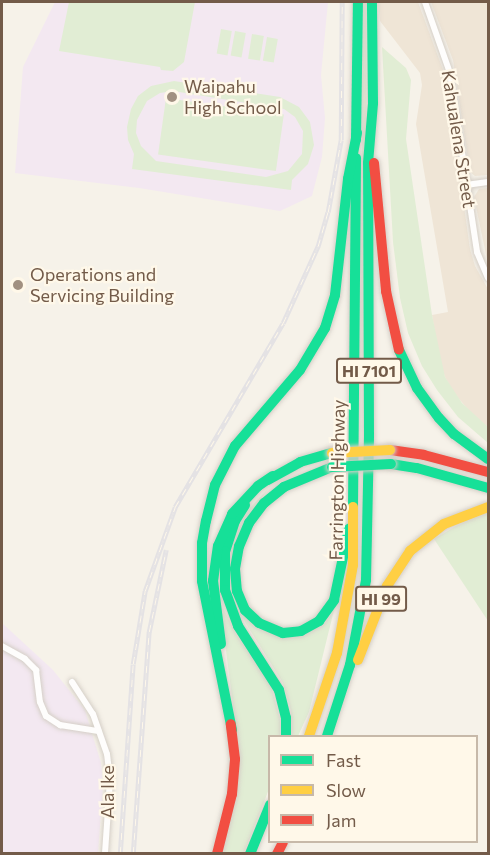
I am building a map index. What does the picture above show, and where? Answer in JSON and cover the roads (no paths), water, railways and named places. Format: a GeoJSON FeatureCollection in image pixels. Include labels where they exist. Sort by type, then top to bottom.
{"type":"FeatureCollection","features":[{"type":"Feature","properties":{"kind":"main road","name":"Farrington Highway"},"geometry":{"type":"LineString","coordinates":[[309,735],[327,686],[346,617],[353,565],[356,470],[358,2]]}},
{"type":"Feature","properties":{"kind":"main road","name":"Farrington Highway"},"geometry":{"type":"LineString","coordinates":[[328,735],[351,665],[366,580],[369,435],[368,164],[373,103],[372,2]]}},
{"type":"Feature","properties":{"kind":"main road"},"geometry":{"type":"LineString","coordinates":[[373,103],[380,239],[390,314],[400,354],[417,388],[439,418],[461,440],[489,459]]}},
{"type":"Feature","properties":{"kind":"main road"},"geometry":{"type":"LineString","coordinates":[[232,730],[202,581],[206,521],[215,485],[235,446],[300,370],[325,328],[336,286],[348,179],[357,134]]}},
{"type":"Feature","properties":{"kind":"main road"},"geometry":{"type":"LineString","coordinates":[[217,854],[228,818],[234,759],[213,581],[215,558],[223,532],[232,514],[258,486],[273,476],[300,462],[332,453],[390,450],[424,455],[489,472]]}},
{"type":"Feature","properties":{"kind":"main road"},"geometry":{"type":"LineString","coordinates":[[356,470],[346,544],[338,585],[330,608],[319,621],[301,631],[283,633],[266,628],[245,610],[237,591],[235,569],[243,534],[257,511],[272,495],[307,475],[332,467],[391,464],[417,468],[489,488]]}},
{"type":"Feature","properties":{"kind":"main road"},"geometry":{"type":"LineString","coordinates":[[273,476],[250,498],[235,521],[225,551],[224,577],[232,614],[279,690],[286,718],[286,735]]}},
{"type":"Feature","properties":{"kind":"main road","name":"HI 99"},"geometry":{"type":"LineString","coordinates":[[328,735],[346,698],[369,630],[394,573],[410,552],[432,532],[454,519],[489,507]]}},
{"type":"Feature","properties":{"kind":"main road"},"geometry":{"type":"LineString","coordinates":[[250,854],[268,810]]}},
{"type":"Feature","properties":{"kind":"main road"},"geometry":{"type":"LineString","coordinates":[[256,854],[268,828]]}},
{"type":"Feature","properties":{"kind":"street","name":"Kahualena Street"},"geometry":{"type":"LineString","coordinates":[[425,2],[450,73],[477,252],[489,278]]}},
{"type":"Feature","properties":{"kind":"street"},"geometry":{"type":"LineString","coordinates":[[466,185],[489,182]]}},
{"type":"Feature","properties":{"kind":"street"},"geometry":{"type":"LineString","coordinates":[[2,646],[25,659],[36,670],[40,702],[46,716],[60,725],[99,731]]}},
{"type":"Feature","properties":{"kind":"street","name":"Ala Ike"},"geometry":{"type":"LineString","coordinates":[[72,682],[93,714],[107,754],[110,780],[105,854]]}},
{"type":"Feature","properties":{"kind":"railway"},"geometry":{"type":"LineString","coordinates":[[120,854],[133,664],[145,591],[175,507],[283,323],[318,246],[328,212],[341,140],[342,2]]}},
{"type":"Feature","properties":{"kind":"railway"},"geometry":{"type":"LineString","coordinates":[[133,854],[149,632],[166,550]]}},
{"type":"Feature","properties":{"kind":"place","name":"Waipahu High School"},"geometry":{"type":"Point","coordinates":[172,97]}},
{"type":"Feature","properties":{"kind":"place","name":"Operations and Servicing Building"},"geometry":{"type":"Point","coordinates":[18,285]}}]}
